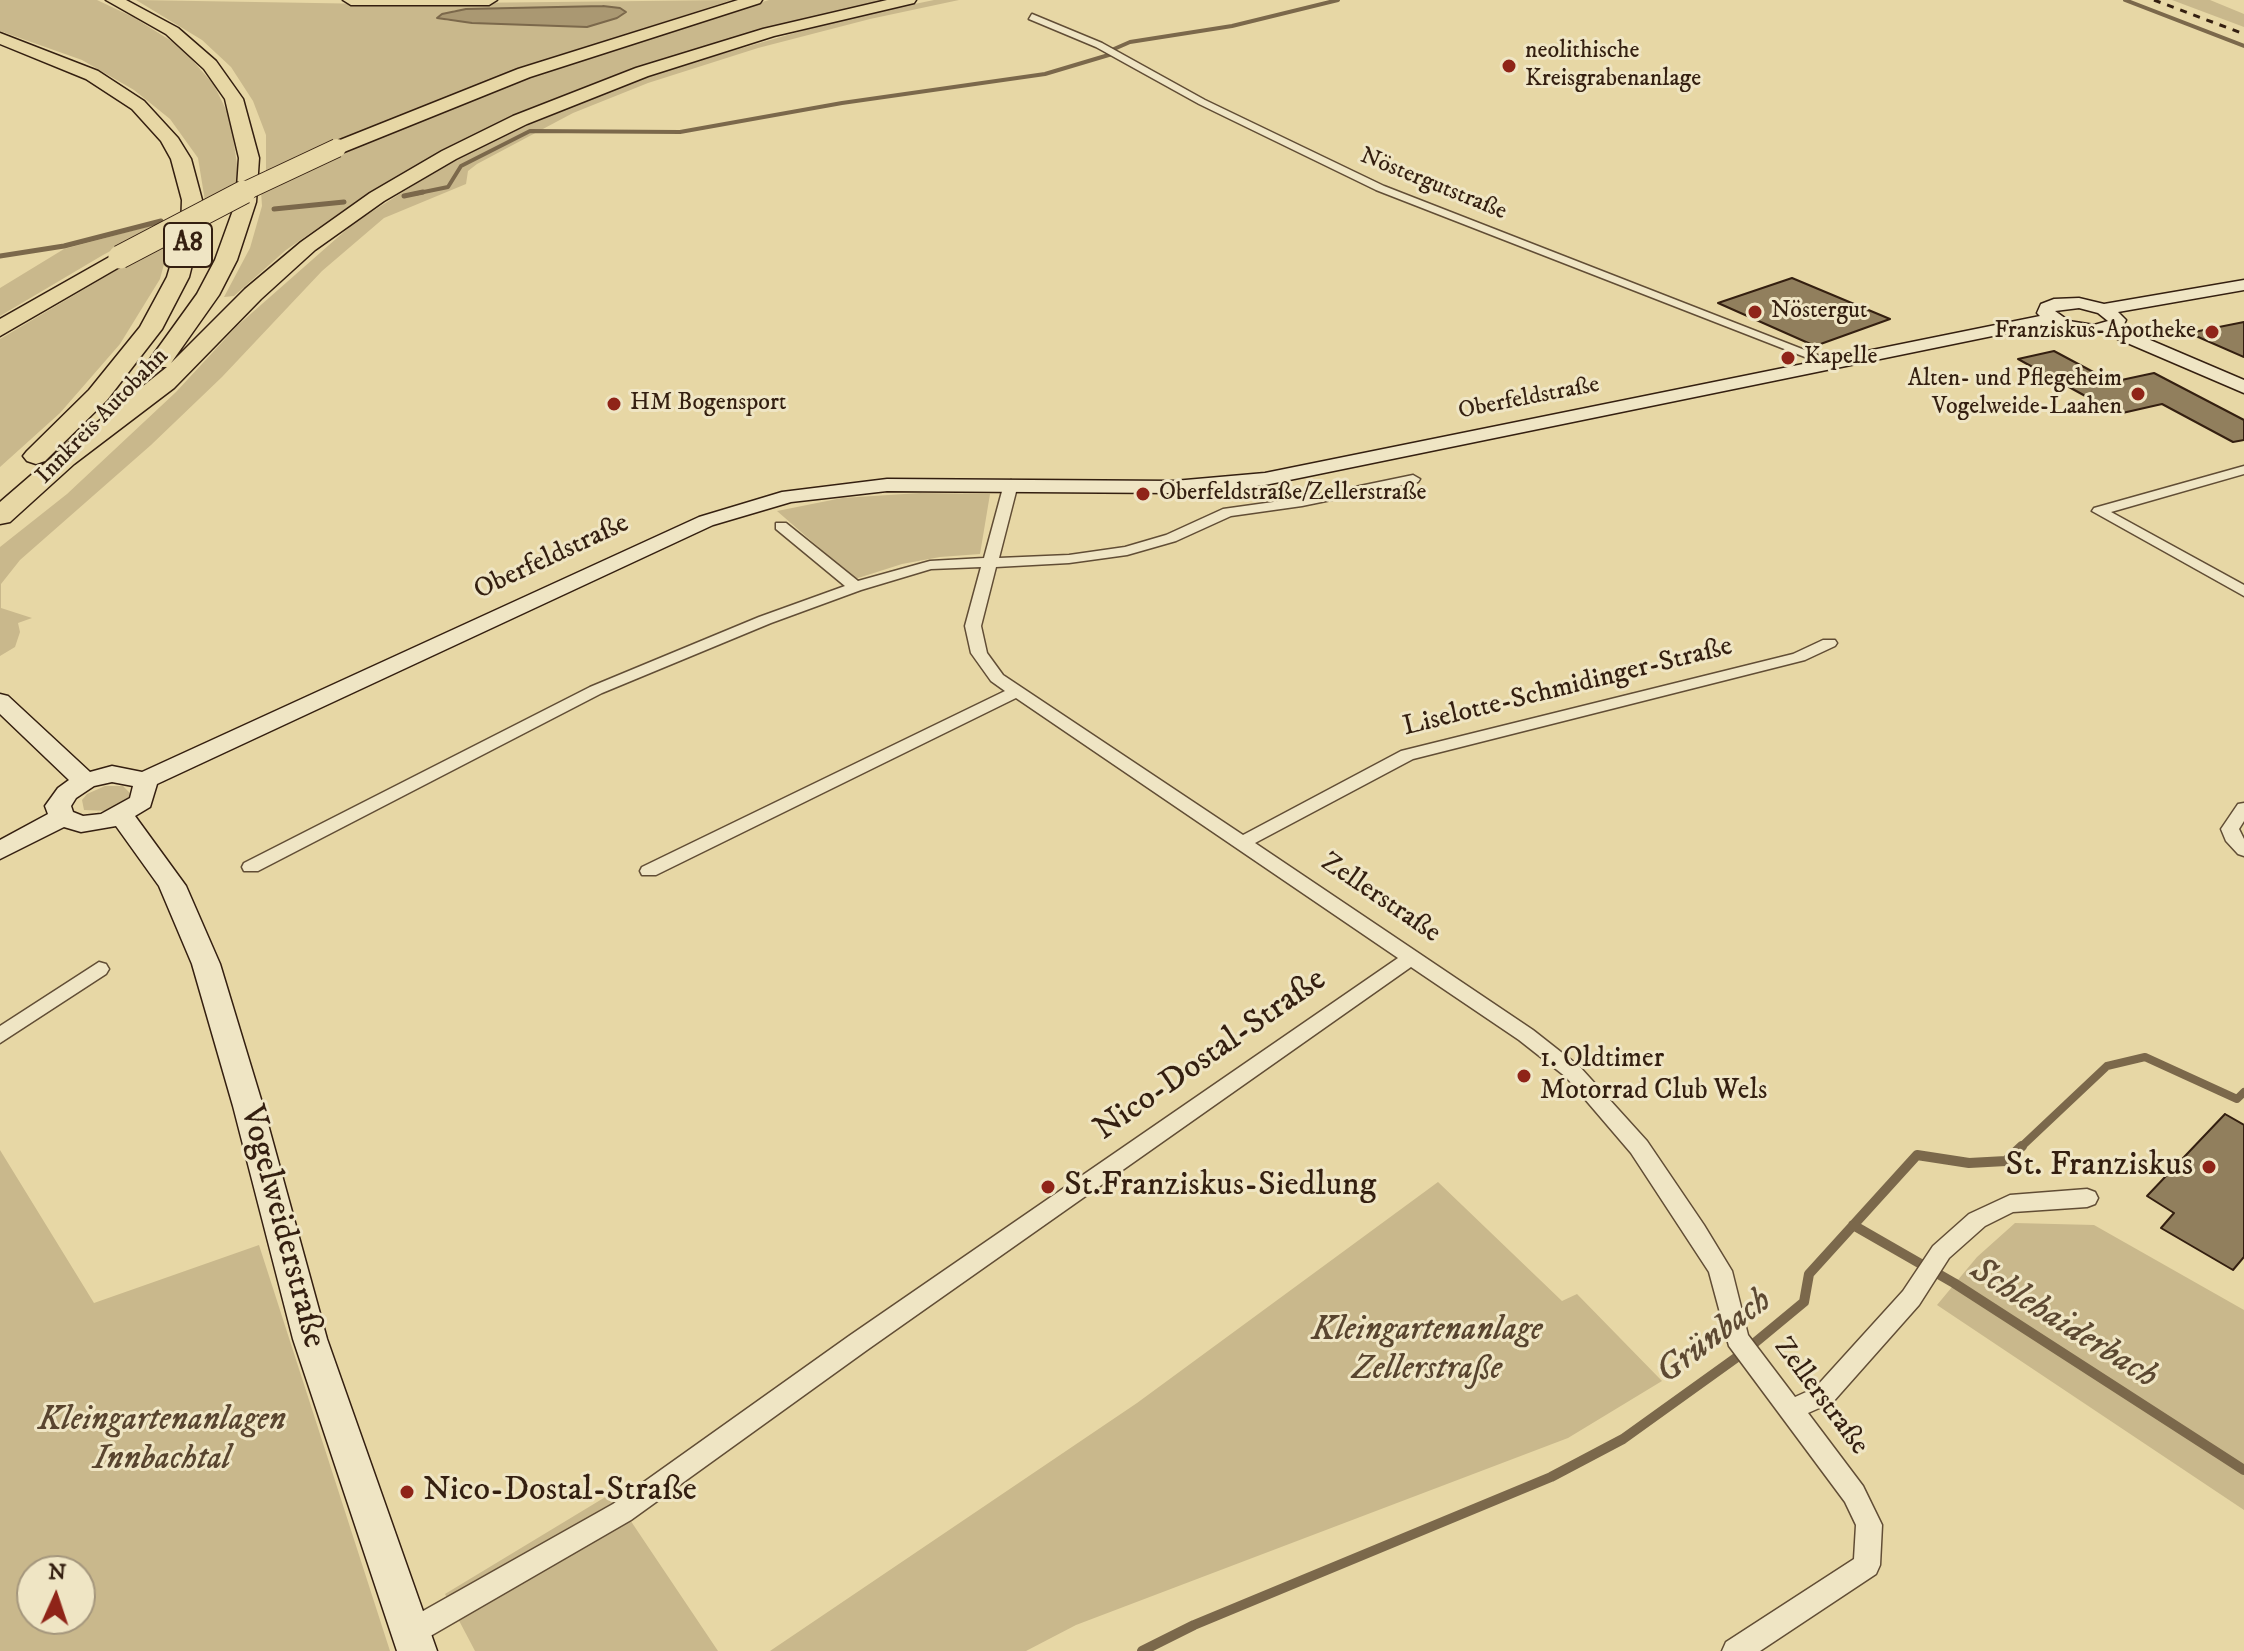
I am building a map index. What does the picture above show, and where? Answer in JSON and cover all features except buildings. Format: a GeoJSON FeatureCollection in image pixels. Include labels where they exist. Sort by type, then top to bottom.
{"type":"FeatureCollection","features":[{"type":"Feature","properties":{"kind":"highway","name":"Innkreis Autobahn"},"geometry":{"type":"LineString","coordinates":[[0,516],[68,458],[142,383],[184,331],[226,260],[246,202],[249,158],[234,99],[210,65],[191,46],[145,14],[114,0]]}},
{"type":"Feature","properties":{"kind":"highway"},"geometry":{"type":"LineString","coordinates":[[351,0],[489,0]]}},
{"type":"Feature","properties":{"kind":"highway"},"geometry":{"type":"LineString","coordinates":[[0,329],[120,257],[233,197],[337,148],[524,73],[754,0]]}},
{"type":"Feature","properties":{"kind":"highway"},"geometry":{"type":"LineString","coordinates":[[68,458],[165,383],[234,312],[308,246],[377,197],[449,155],[543,110],[670,62],[769,32],[908,0]]}},
{"type":"Feature","properties":{"kind":"highway","name":"Innkreis Autobahn"},"geometry":{"type":"LineString","coordinates":[[0,38],[92,75],[138,105],[155,121],[175,149],[188,178],[192,200],[191,229],[178,277],[150,329],[98,395],[18,472]]}},
{"type":"Feature","properties":{"kind":"main road","name":"Oberfeldstraße"},"geometry":{"type":"LineString","coordinates":[[2106,319],[2079,303],[2054,304],[2047,308],[2046,313],[2052,319],[2079,328],[2244,285]]}},
{"type":"Feature","properties":{"kind":"main road","name":"Oberfeldstraße"},"geometry":{"type":"LineString","coordinates":[[143,781],[641,550],[733,511],[789,496],[839,489],[931,483],[1174,487],[1265,479],[2052,319]]}},
{"type":"Feature","properties":{"kind":"main road"},"geometry":{"type":"LineString","coordinates":[[2106,319],[2244,387]]}},
{"type":"Feature","properties":{"kind":"main road"},"geometry":{"type":"LineString","coordinates":[[0,701],[85,781]]}},
{"type":"Feature","properties":{"kind":"main road"},"geometry":{"type":"LineString","coordinates":[[125,774],[143,781],[146,787],[141,802],[121,816],[81,824],[62,817],[58,812],[61,799],[85,781],[125,774]]}},
{"type":"Feature","properties":{"kind":"main road","name":"Vogelweiderstraße"},"geometry":{"type":"LineString","coordinates":[[121,816],[136,832],[172,886],[206,964],[244,1091],[310,1339],[413,1642]]}},
{"type":"Feature","properties":{"kind":"main road"},"geometry":{"type":"LineString","coordinates":[[0,851],[62,817]]}},
{"type":"Feature","properties":{"kind":"street","name":"Nöstergutstraße"},"geometry":{"type":"LineString","coordinates":[[1032,17],[1099,45],[1202,102],[1380,188],[1832,363]]}},
{"type":"Feature","properties":{"kind":"street"},"geometry":{"type":"LineString","coordinates":[[2244,470],[2099,511],[2244,591]]}},
{"type":"Feature","properties":{"kind":"street"},"geometry":{"type":"LineString","coordinates":[[251,867],[596,690],[765,620],[856,587],[930,565],[1069,559],[1127,551],[1171,538],[1228,512],[1302,502],[1413,479]]}},
{"type":"Feature","properties":{"kind":"street"},"geometry":{"type":"LineString","coordinates":[[990,561],[1011,484]]}},
{"type":"Feature","properties":{"kind":"street"},"geometry":{"type":"LineString","coordinates":[[781,526],[856,587]]}},
{"type":"Feature","properties":{"kind":"street","name":"Zellerstraße"},"geometry":{"type":"LineString","coordinates":[[990,561],[976,612],[975,642],[997,678],[1526,1035],[1573,1072],[1611,1111],[1639,1147],[1720,1271],[1737,1339],[1854,1494],[1869,1525],[1867,1565],[1736,1651]]}},
{"type":"Feature","properties":{"kind":"street","name":"Liselotte-Schmidinger-Straße"},"geometry":{"type":"LineString","coordinates":[[1240,844],[1407,755],[1799,657],[1829,643]]}},
{"type":"Feature","properties":{"kind":"street"},"geometry":{"type":"LineString","coordinates":[[649,871],[1017,691]]}},
{"type":"Feature","properties":{"kind":"street"},"geometry":{"type":"LineString","coordinates":[[2244,808],[2230,829],[2232,837],[2244,850]]}},
{"type":"Feature","properties":{"kind":"street","name":"Nico-Dostal-Straße"},"geometry":{"type":"LineString","coordinates":[[413,1642],[622,1512],[858,1343],[1411,958]]}},
{"type":"Feature","properties":{"kind":"street"},"geometry":{"type":"LineString","coordinates":[[0,1036],[99,969]]}},
{"type":"Feature","properties":{"kind":"street"},"geometry":{"type":"LineString","coordinates":[[1792,1409],[1824,1395],[1911,1298],[1941,1252],[1977,1220],[2010,1204],[2087,1198]]}},
{"type":"Feature","properties":{"kind":"green space"},"geometry":{"type":"Polygon","coordinates":[[[0,0],[97,0],[133,17],[181,47],[214,85],[230,118],[237,185],[205,201],[198,158],[170,119],[134,90],[82,60],[0,31],[0,0]]]}},
{"type":"Feature","properties":{"kind":"green space"},"geometry":{"type":"Polygon","coordinates":[[[136,0],[374,4],[732,0],[508,72],[266,171],[266,135],[253,101],[231,67],[202,40],[136,0]],[[455,10],[438,18],[448,21],[587,27],[455,10]]]}},
{"type":"Feature","properties":{"kind":"green space"},"geometry":{"type":"Polygon","coordinates":[[[769,0],[893,0],[689,53],[561,97],[468,139],[363,197],[286,250],[234,296],[224,297],[250,248],[262,206],[261,191],[348,150],[544,70],[643,36],[769,0]]]}},
{"type":"Feature","properties":{"kind":"green space"},"geometry":{"type":"Polygon","coordinates":[[[934,0],[959,0],[758,48],[648,83],[573,113],[477,164],[468,171],[466,184],[384,218],[322,271],[222,377],[151,445],[20,560],[1,584],[1,608],[32,618],[18,623],[20,632],[15,647],[0,656],[0,547],[67,494],[176,392],[237,326],[354,223],[436,171],[498,138],[648,75],[847,18],[934,0]]]}},
{"type":"Feature","properties":{"kind":"green space"},"geometry":{"type":"Polygon","coordinates":[[[2172,0],[2210,0],[2244,14],[2244,27],[2172,0]]]}},
{"type":"Feature","properties":{"kind":"green space"},"geometry":{"type":"Polygon","coordinates":[[[165,222],[0,316],[0,288],[64,249],[165,222]]]}},
{"type":"Feature","properties":{"kind":"green space"},"geometry":{"type":"Polygon","coordinates":[[[171,238],[160,279],[120,344],[60,413],[0,467],[0,339],[171,238]]]}},
{"type":"Feature","properties":{"kind":"green space"},"geometry":{"type":"Polygon","coordinates":[[[920,493],[990,494],[980,554],[902,564],[855,579],[777,511],[842,498],[920,493]]]}},
{"type":"Feature","properties":{"kind":"green space"},"geometry":{"type":"Polygon","coordinates":[[[105,786],[123,786],[130,793],[129,798],[109,811],[84,810],[82,800],[87,794],[105,786]]]}},
{"type":"Feature","properties":{"kind":"green space","name":"Kleingartenanlagen Innbachtal"},"geometry":{"type":"Polygon","coordinates":[[[0,1150],[94,1303],[259,1245],[390,1651],[0,1651],[0,1150]]]}},
{"type":"Feature","properties":{"kind":"green space","name":"Kleingartenanlage Zellerstraße"},"geometry":{"type":"Polygon","coordinates":[[[1438,1182],[1562,1301],[1577,1294],[1662,1381],[1568,1438],[1076,1625],[1026,1651],[770,1651],[1137,1403],[1438,1182]]]}},
{"type":"Feature","properties":{"kind":"green space"},"geometry":{"type":"Polygon","coordinates":[[[2015,1223],[2094,1225],[2244,1310],[2244,1510],[1937,1305],[1977,1257],[2015,1223]]]}},
{"type":"Feature","properties":{"kind":"green space"},"geometry":{"type":"Polygon","coordinates":[[[612,1493],[718,1651],[475,1651],[445,1594],[612,1493]]]}},
{"type":"Feature","properties":{"kind":"shaded area"},"geometry":{"type":"Polygon","coordinates":[[[603,6],[626,12],[587,27],[472,23],[437,18],[466,9],[603,6]]]}},
{"type":"Feature","properties":{"kind":"waterway"},"geometry":{"type":"LineString","coordinates":[[1114,49],[1130,42],[1232,26],[1338,0]]}},
{"type":"Feature","properties":{"kind":"waterway"},"geometry":{"type":"LineString","coordinates":[[2125,0],[2244,46]]}},
{"type":"Feature","properties":{"kind":"waterway"},"geometry":{"type":"LineString","coordinates":[[414,194],[448,187],[461,166],[530,131],[680,132],[842,103],[1045,74],[1112,54]]}},
{"type":"Feature","properties":{"kind":"waterway"},"geometry":{"type":"LineString","coordinates":[[404,196],[423,192]]}},
{"type":"Feature","properties":{"kind":"waterway"},"geometry":{"type":"LineString","coordinates":[[274,209],[344,202]]}},
{"type":"Feature","properties":{"kind":"waterway"},"geometry":{"type":"LineString","coordinates":[[0,256],[64,246],[161,221]]}},
{"type":"Feature","properties":{"kind":"waterway","name":"Grünbach"},"geometry":{"type":"LineString","coordinates":[[2020,1148],[2107,1066],[2145,1057],[2237,1099],[2244,1092]]}},
{"type":"Feature","properties":{"kind":"waterway","name":"Grünbach"},"geometry":{"type":"LineString","coordinates":[[1853,1225],[1917,1155],[1969,1163],[2006,1161],[2022,1146]]}},
{"type":"Feature","properties":{"kind":"waterway","name":"Grünbach"},"geometry":{"type":"LineString","coordinates":[[1142,1651],[1194,1625],[1551,1477],[1623,1439],[1740,1355],[1804,1302],[1809,1274],[1853,1225]]}},
{"type":"Feature","properties":{"kind":"waterway","name":"Schlehaiderbach"},"geometry":{"type":"LineString","coordinates":[[1853,1225],[1954,1283],[2244,1470]]}},
{"type":"Feature","properties":{"kind":"railway"},"geometry":{"type":"LineString","coordinates":[[2154,0],[2244,34]]}},
{"type":"Feature","properties":{"kind":"place","name":"neolithische Kreisgrabenanlage"},"geometry":{"type":"Point","coordinates":[1509,66]}},
{"type":"Feature","properties":{"kind":"place","name":"Nöstergut"},"geometry":{"type":"Point","coordinates":[1755,312]}},
{"type":"Feature","properties":{"kind":"place","name":"Franziskus-Apotheke"},"geometry":{"type":"Point","coordinates":[2212,332]}},
{"type":"Feature","properties":{"kind":"place","name":"Kapelle"},"geometry":{"type":"Point","coordinates":[1788,358]}},
{"type":"Feature","properties":{"kind":"place","name":"Alten- und Pflegeheim Vogelweide-Laahen"},"geometry":{"type":"Point","coordinates":[2138,394]}},
{"type":"Feature","properties":{"kind":"place","name":"HM Bogensport"},"geometry":{"type":"Point","coordinates":[614,404]}},
{"type":"Feature","properties":{"kind":"place","name":"Oberfeldstraße/Zellerstraße"},"geometry":{"type":"Point","coordinates":[1143,494]}},
{"type":"Feature","properties":{"kind":"place","name":"1. Oldtimer Motorrad Club Wels"},"geometry":{"type":"Point","coordinates":[1524,1076]}},
{"type":"Feature","properties":{"kind":"place","name":"St. Franziskus"},"geometry":{"type":"Point","coordinates":[2209,1167]}},
{"type":"Feature","properties":{"kind":"place","name":"St.Franziskus-Siedlung"},"geometry":{"type":"Point","coordinates":[1048,1187]}},
{"type":"Feature","properties":{"kind":"place","name":"Nico-Dostal-Straße"},"geometry":{"type":"Point","coordinates":[407,1492]}}]}
